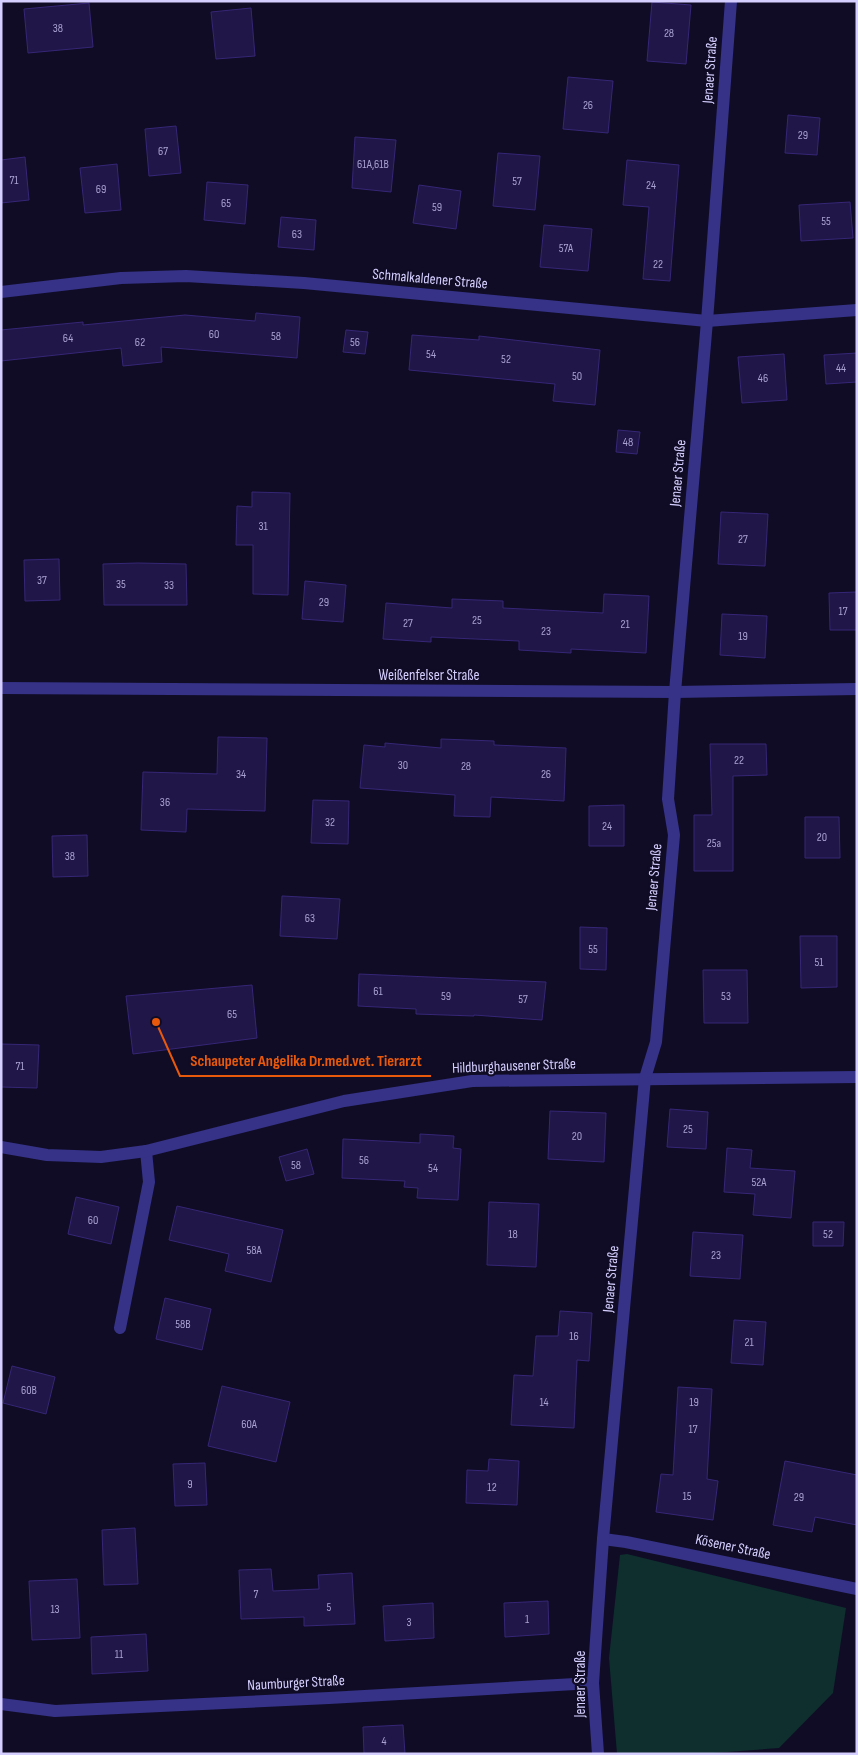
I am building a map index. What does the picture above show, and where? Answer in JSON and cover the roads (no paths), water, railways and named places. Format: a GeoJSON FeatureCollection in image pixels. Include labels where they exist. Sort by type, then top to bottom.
{"type":"FeatureCollection","features":[{"type":"Feature","properties":{"kind":"street","name":"Jenaer Straße"},"geometry":{"type":"LineString","coordinates":[[598,1754],[593,1683],[603,1540],[645,1078],[656,1042],[674,835],[668,799],[675,692],[707,321],[731,1]]}},
{"type":"Feature","properties":{"kind":"street","name":"Schmalkaldener Straße"},"geometry":{"type":"LineString","coordinates":[[1,292],[121,278],[186,276],[304,283],[707,321],[857,310]]}},
{"type":"Feature","properties":{"kind":"street","name":"Weißenfelser Straße"},"geometry":{"type":"LineString","coordinates":[[1,688],[675,692],[857,689]]}},
{"type":"Feature","properties":{"kind":"street","name":"Hildburghausener Straße"},"geometry":{"type":"LineString","coordinates":[[1,1147],[47,1155],[92,1156],[146,1151],[344,1101],[472,1081],[857,1077]]}},
{"type":"Feature","properties":{"kind":"street"},"geometry":{"type":"LineString","coordinates":[[120,1328],[149,1182],[146,1151]]}},
{"type":"Feature","properties":{"kind":"street","name":"Kösener Straße"},"geometry":{"type":"LineString","coordinates":[[603,1540],[626,1542],[857,1589]]}},
{"type":"Feature","properties":{"kind":"street","name":"Naumburger Straße"},"geometry":{"type":"LineString","coordinates":[[1,1704],[55,1711],[593,1683]]}},
{"type":"Feature","properties":{"kind":"place","name":"Schaupeter Angelika Dr.med.vet. Tierarzt"},"geometry":{"type":"Point","coordinates":[156,1022]}}]}
